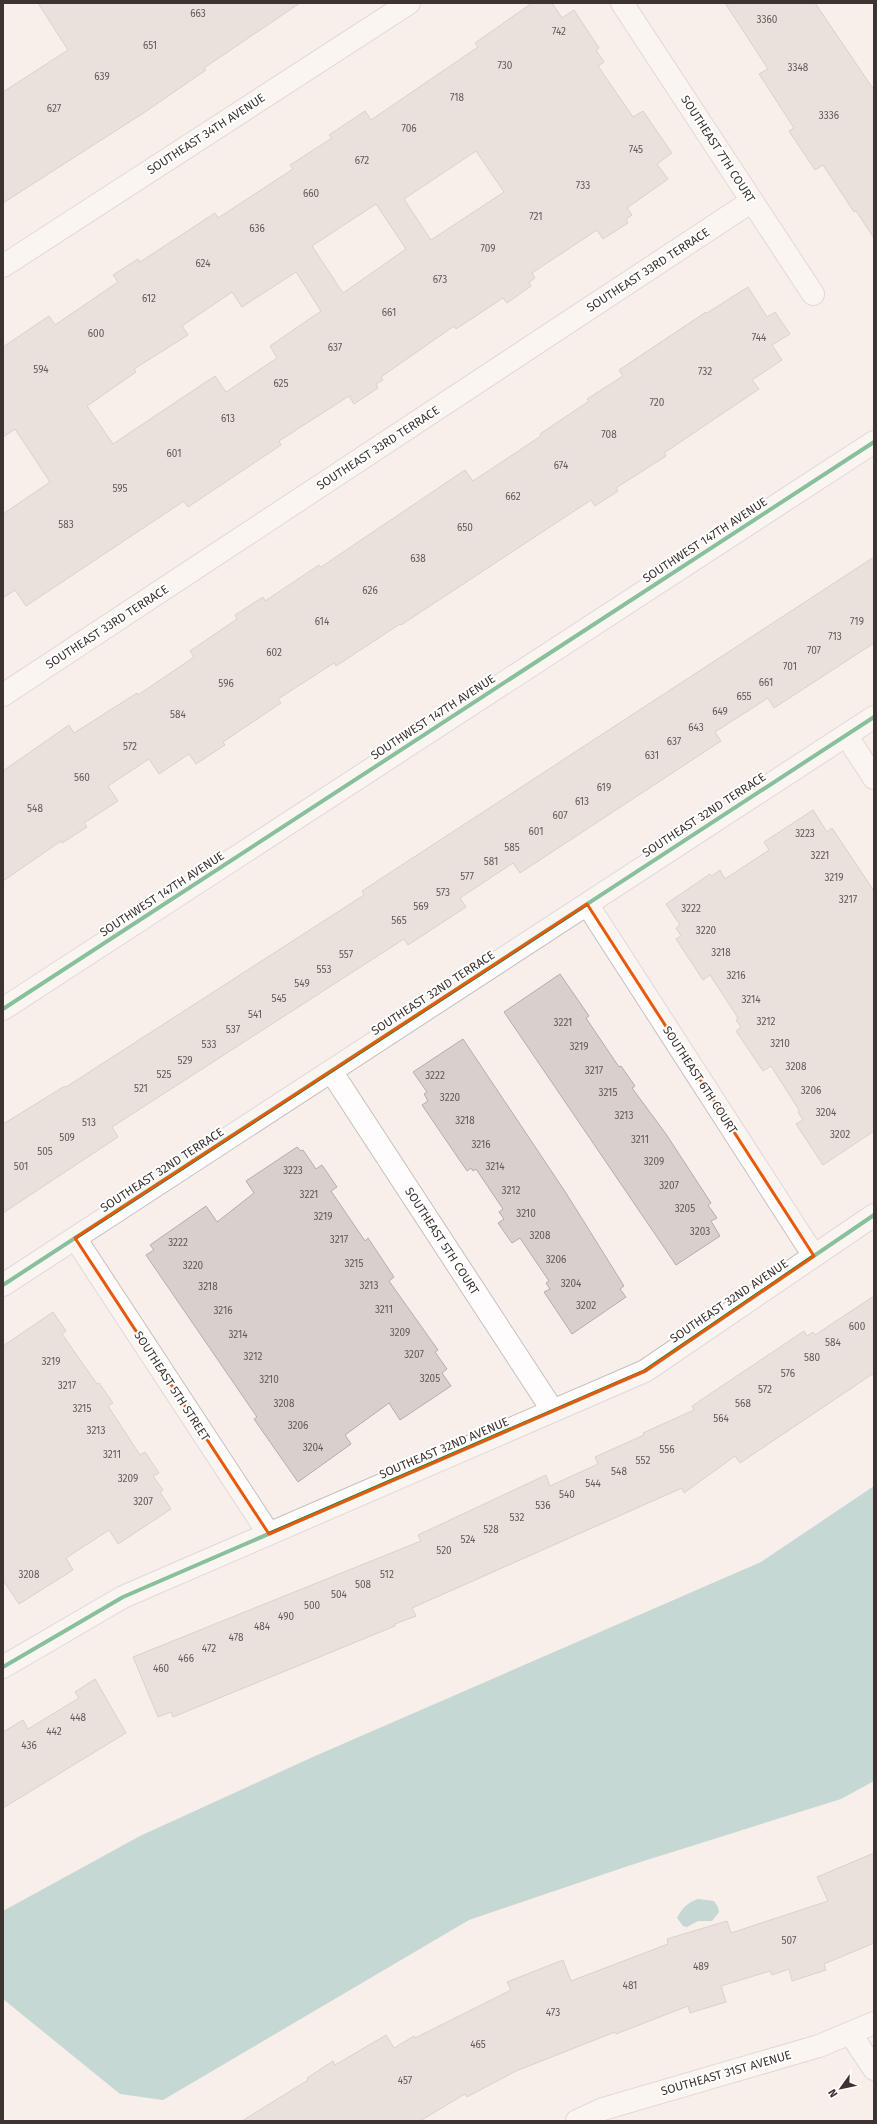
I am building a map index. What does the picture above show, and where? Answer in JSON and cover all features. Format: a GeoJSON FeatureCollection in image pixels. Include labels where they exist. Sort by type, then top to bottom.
{"type":"FeatureCollection","features":[{"type":"Feature","properties":{"kind":"street","name":"SOUTHEAST 34TH AVENUE"},"geometry":{"type":"LineString","coordinates":[[3,266],[409,3]]}},
{"type":"Feature","properties":{"kind":"street","name":"SOUTHEAST 7TH COURT"},"geometry":{"type":"LineString","coordinates":[[622,3],[813,294]]}},
{"type":"Feature","properties":{"kind":"street","name":"SOUTHEAST 33RD TERRACE"},"geometry":{"type":"LineString","coordinates":[[3,695],[752,201]]}},
{"type":"Feature","properties":{"kind":"street","name":"SOUTHWEST 147TH AVENUE"},"geometry":{"type":"LineString","coordinates":[[3,1009],[874,442]]}},
{"type":"Feature","properties":{"kind":"street","name":"SOUTHEAST 32ND TERRACE"},"geometry":{"type":"LineString","coordinates":[[3,1285],[874,717]]}},
{"type":"Feature","properties":{"kind":"street"},"geometry":{"type":"LineString","coordinates":[[846,735],[874,778]]}},
{"type":"Feature","properties":{"kind":"street","name":"SOUTHEAST 6TH COURT"},"geometry":{"type":"LineString","coordinates":[[587,904],[814,1256]]}},
{"type":"Feature","properties":{"kind":"street","name":"SOUTHEAST 5TH COURT"},"geometry":{"type":"LineString","coordinates":[[331,1071],[553,1411]]}},
{"type":"Feature","properties":{"kind":"street","name":"SOUTHEAST 32ND AVENUE"},"geometry":{"type":"LineString","coordinates":[[3,1667],[123,1597],[645,1371],[874,1215]]}},
{"type":"Feature","properties":{"kind":"street","name":"SOUTHEAST 5TH STREET"},"geometry":{"type":"LineString","coordinates":[[75,1238],[269,1534]]}},
{"type":"Feature","properties":{"kind":"street","name":"SOUTHEAST 31ST AVENUE"},"geometry":{"type":"LineString","coordinates":[[577,2121],[603,2109],[819,2046],[874,2023]]}},
{"type":"Feature","properties":{"kind":"street"},"geometry":{"type":"LineString","coordinates":[[850,2033],[874,2069]]}},
{"type":"Feature","properties":{"kind":"highlighted area"},"geometry":{"type":"Polygon","coordinates":[[[587,904],[814,1256],[645,1371],[269,1534],[75,1238],[587,904]]]}},
{"type":"Feature","properties":{"kind":"water"},"geometry":{"type":"Polygon","coordinates":[[[874,1486],[874,1781],[841,1799],[631,1865],[469,1920],[163,2100],[120,2094],[3,1999],[3,1911],[140,1836],[315,1756],[761,1562],[874,1486]]]}},
{"type":"Feature","properties":{"kind":"water"},"geometry":{"type":"Polygon","coordinates":[[[698,1899],[714,1901],[719,1912],[712,1921],[698,1921],[687,1927],[683,1926],[677,1918],[679,1914],[688,1904],[698,1899]]]}},
{"type":"Feature","properties":{"kind":"building"},"geometry":{"type":"Polygon","coordinates":[[[38,3],[300,3],[204,68],[206,70],[145,112],[3,203],[3,92],[68,50],[38,3]]]}},
{"type":"Feature","properties":{"kind":"building"},"geometry":{"type":"Polygon","coordinates":[[[532,3],[552,3],[562,18],[574,10],[599,48],[596,50],[604,62],[598,66],[633,117],[643,111],[672,153],[657,164],[668,179],[627,208],[632,215],[626,219],[628,223],[603,239],[597,230],[532,273],[535,278],[529,282],[531,286],[507,303],[503,298],[456,329],[454,326],[381,377],[383,380],[376,384],[378,388],[354,404],[349,396],[279,441],[281,445],[188,507],[184,501],[26,606],[15,590],[3,598],[3,514],[50,482],[15,429],[3,437],[3,347],[49,316],[55,325],[118,282],[113,275],[138,259],[140,262],[215,213],[218,218],[293,169],[290,165],[332,138],[329,135],[365,111],[371,120],[478,47],[475,43],[532,3]],[[476,151],[404,199],[431,240],[504,192],[476,151]],[[376,204],[312,246],[343,293],[406,249],[376,204]],[[296,272],[242,307],[232,292],[182,326],[188,335],[134,369],[136,372],[87,406],[113,444],[215,376],[226,392],[277,358],[270,346],[321,311],[296,272]]]}},
{"type":"Feature","properties":{"kind":"building"},"geometry":{"type":"Polygon","coordinates":[[[725,3],[815,3],[874,90],[874,238],[856,211],[854,212],[823,165],[815,170],[789,131],[794,128],[759,74],[768,69],[725,3]]]}},
{"type":"Feature","properties":{"kind":"building"},"geometry":{"type":"Polygon","coordinates":[[[748,287],[767,317],[775,312],[790,334],[772,345],[782,360],[752,380],[759,389],[664,453],[666,456],[616,488],[618,491],[595,506],[591,500],[401,625],[400,624],[336,666],[334,663],[278,699],[281,703],[223,742],[225,745],[196,764],[189,754],[159,774],[149,759],[108,786],[118,801],[84,823],[87,827],[62,843],[61,841],[3,881],[3,771],[69,725],[74,733],[137,693],[138,695],[194,657],[190,651],[237,619],[235,615],[263,597],[265,601],[319,565],[321,567],[465,470],[473,481],[541,436],[540,434],[589,401],[587,399],[623,376],[619,370],[706,312],[707,313],[748,287]]]}},
{"type":"Feature","properties":{"kind":"building"},"geometry":{"type":"Polygon","coordinates":[[[874,557],[874,643],[774,708],[768,698],[715,732],[721,741],[520,873],[513,863],[460,898],[466,907],[408,945],[404,939],[112,1127],[118,1137],[3,1213],[3,1124],[65,1086],[66,1087],[364,895],[362,891],[874,557]]]}},
{"type":"Feature","properties":{"kind":"building"},"geometry":{"type":"Polygon","coordinates":[[[813,810],[827,832],[832,828],[874,891],[874,1131],[823,1165],[796,1124],[803,1120],[798,1112],[799,1110],[771,1066],[763,1071],[736,1031],[741,1027],[736,1020],[738,1018],[710,975],[703,980],[676,939],[681,936],[676,928],[680,925],[666,904],[710,874],[712,876],[720,870],[725,879],[769,850],[764,842],[813,810]]]}},
{"type":"Feature","properties":{"kind":"building"},"geometry":{"type":"Polygon","coordinates":[[[560,974],[589,1016],[586,1018],[619,1067],[621,1066],[635,1086],[632,1088],[666,1134],[711,1203],[708,1205],[717,1218],[711,1221],[720,1236],[676,1265],[504,1012],[560,974]]]}},
{"type":"Feature","properties":{"kind":"building"},"geometry":{"type":"Polygon","coordinates":[[[463,1039],[566,1193],[624,1286],[620,1289],[626,1297],[572,1334],[544,1292],[550,1289],[546,1283],[549,1281],[520,1238],[512,1243],[498,1223],[504,1219],[499,1212],[503,1209],[476,1169],[473,1171],[471,1168],[467,1171],[422,1105],[428,1101],[424,1094],[427,1092],[413,1072],[463,1039]]]}},
{"type":"Feature","properties":{"kind":"building"},"geometry":{"type":"Polygon","coordinates":[[[297,1147],[301,1151],[303,1150],[316,1169],[322,1165],[337,1187],[331,1191],[365,1241],[368,1238],[394,1277],[389,1281],[438,1350],[435,1352],[447,1369],[442,1373],[451,1386],[400,1420],[389,1403],[345,1435],[351,1444],[298,1482],[254,1419],[257,1417],[146,1255],[154,1250],[150,1245],[206,1206],[217,1222],[254,1193],[246,1181],[297,1147]]]}},
{"type":"Feature","properties":{"kind":"building"},"geometry":{"type":"Polygon","coordinates":[[[874,1296],[874,1373],[740,1463],[735,1456],[684,1493],[682,1488],[412,1608],[416,1616],[395,1624],[395,1626],[173,1717],[171,1712],[158,1717],[133,1657],[421,1541],[418,1535],[546,1475],[550,1486],[598,1464],[595,1457],[694,1410],[692,1406],[804,1331],[807,1336],[813,1332],[815,1335],[874,1296]]]}},
{"type":"Feature","properties":{"kind":"building"},"geometry":{"type":"Polygon","coordinates":[[[53,1312],[66,1331],[62,1334],[97,1384],[99,1383],[113,1403],[108,1406],[140,1455],[145,1452],[159,1473],[153,1476],[163,1490],[160,1492],[171,1509],[118,1544],[109,1530],[66,1558],[73,1570],[19,1604],[3,1580],[3,1346],[53,1312]]]}},
{"type":"Feature","properties":{"kind":"building"},"geometry":{"type":"Polygon","coordinates":[[[95,1679],[126,1733],[3,1808],[3,1732],[23,1720],[28,1729],[79,1698],[75,1692],[95,1679]]]}},
{"type":"Feature","properties":{"kind":"building"},"geometry":{"type":"Polygon","coordinates":[[[874,1853],[874,1943],[824,1964],[826,1970],[792,1981],[789,1969],[772,1975],[770,1971],[721,1986],[726,2002],[690,2013],[688,2006],[616,2034],[615,2032],[516,2071],[467,2097],[465,2094],[420,2121],[242,2121],[308,2080],[307,2078],[333,2061],[335,2065],[386,2035],[394,2048],[414,2036],[415,2038],[511,1990],[507,1982],[563,1960],[571,1981],[668,1944],[667,1939],[727,1921],[731,1933],[828,1901],[817,1877],[874,1853]]]}},
{"type":"Feature","properties":{"kind":"cycle path"},"geometry":{"type":"LineString","coordinates":[[3,1009],[874,442]]}},
{"type":"Feature","properties":{"kind":"cycle path"},"geometry":{"type":"LineString","coordinates":[[3,1285],[874,717]]}},
{"type":"Feature","properties":{"kind":"cycle path"},"geometry":{"type":"LineString","coordinates":[[3,1667],[123,1597],[645,1371],[874,1215]]}}]}
